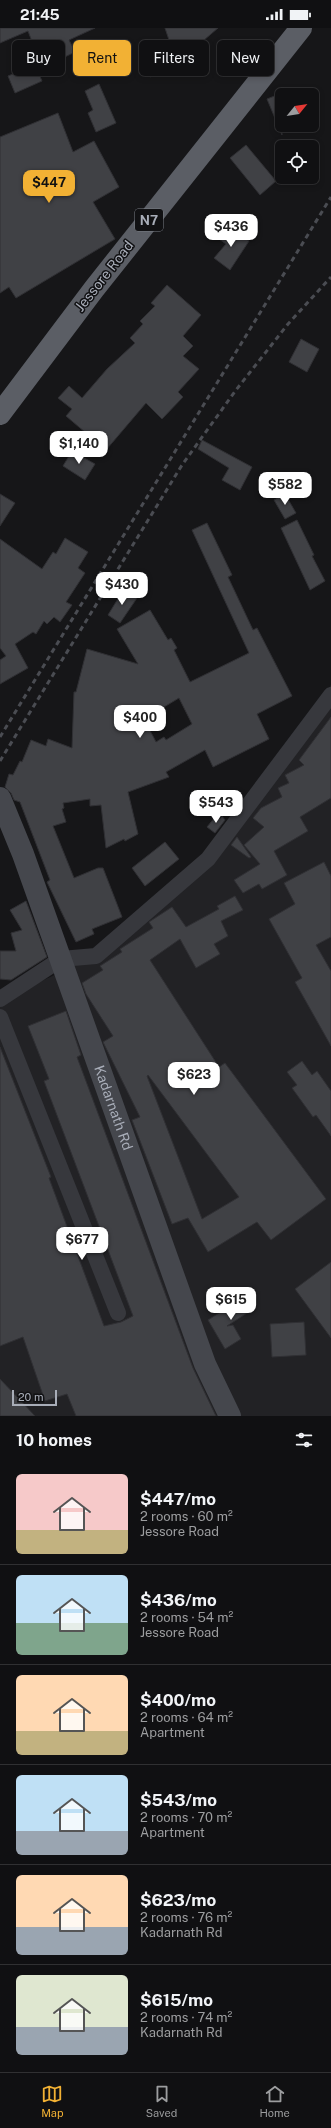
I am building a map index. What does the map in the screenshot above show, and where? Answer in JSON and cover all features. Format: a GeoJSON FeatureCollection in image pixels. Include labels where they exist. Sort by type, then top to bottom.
{"type":"FeatureCollection","features":[{"type":"Feature","properties":{"kind":"highway","name":"Jessore Road"},"geometry":{"type":"LineString","coordinates":[[0,414],[94,289],[301,28]]}},
{"type":"Feature","properties":{"kind":"main road","name":"Kadarnath Rd"},"geometry":{"type":"LineString","coordinates":[[0,798],[23,854],[205,1364],[230,1416]]}},
{"type":"Feature","properties":{"kind":"street"},"geometry":{"type":"LineString","coordinates":[[0,999],[61,959],[96,956],[208,859],[331,695]]}},
{"type":"Feature","properties":{"kind":"street"},"geometry":{"type":"LineString","coordinates":[[0,1017],[118,1313]]}},
{"type":"Feature","properties":{"kind":"shaded area"},"geometry":{"type":"Polygon","coordinates":[[[331,685],[331,1416],[0,1416],[0,1000],[96,956],[208,859],[331,685]]]}},
{"type":"Feature","properties":{"kind":"building"},"geometry":{"type":"Polygon","coordinates":[[[0,28],[95,28],[69,40],[73,48],[73,53],[65,57],[65,40],[31,40],[28,31],[0,43],[0,28]]]}},
{"type":"Feature","properties":{"kind":"building"},"geometry":{"type":"Polygon","coordinates":[[[165,28],[218,28],[204,40],[169,40],[165,28]]]}},
{"type":"Feature","properties":{"kind":"building"},"geometry":{"type":"Polygon","coordinates":[[[12,74],[12,76],[40,76],[42,81],[15,93],[8,76],[12,74]]]}},
{"type":"Feature","properties":{"kind":"building"},"geometry":{"type":"Polygon","coordinates":[[[99,84],[116,123],[96,132],[88,113],[93,110],[85,91],[99,84]]]}},
{"type":"Feature","properties":{"kind":"building"},"geometry":{"type":"Polygon","coordinates":[[[275,96],[275,118],[267,99],[275,96]]]}},
{"type":"Feature","properties":{"kind":"building"},"geometry":{"type":"Polygon","coordinates":[[[58,113],[73,152],[94,141],[119,187],[93,202],[115,239],[16,298],[9,287],[0,293],[0,137],[58,113]]]}},
{"type":"Feature","properties":{"kind":"building"},"geometry":{"type":"Polygon","coordinates":[[[246,145],[275,180],[275,182],[260,195],[230,158],[246,145]]]}},
{"type":"Feature","properties":{"kind":"building"},"geometry":{"type":"Polygon","coordinates":[[[229,226],[249,241],[230,270],[214,258],[226,244],[219,239],[229,226]]]}},
{"type":"Feature","properties":{"kind":"building"},"geometry":{"type":"Polygon","coordinates":[[[167,285],[201,315],[183,336],[193,346],[183,356],[199,369],[178,392],[183,397],[162,419],[146,403],[106,450],[66,416],[72,409],[58,398],[69,386],[82,398],[107,369],[135,343],[130,338],[143,324],[140,321],[155,306],[151,303],[167,285]]]}},
{"type":"Feature","properties":{"kind":"building"},"geometry":{"type":"Polygon","coordinates":[[[301,339],[319,349],[307,372],[289,362],[301,339]]]}},
{"type":"Feature","properties":{"kind":"building"},"geometry":{"type":"Polygon","coordinates":[[[202,440],[252,467],[240,490],[222,480],[229,468],[198,449],[202,440]]]}},
{"type":"Feature","properties":{"kind":"building"},"geometry":{"type":"Polygon","coordinates":[[[72,451],[95,464],[85,480],[63,466],[72,451]]]}},
{"type":"Feature","properties":{"kind":"building"},"geometry":{"type":"Polygon","coordinates":[[[0,494],[15,503],[0,526],[0,494]]]}},
{"type":"Feature","properties":{"kind":"building"},"geometry":{"type":"Polygon","coordinates":[[[285,494],[296,513],[285,519],[274,500],[285,494]]]}},
{"type":"Feature","properties":{"kind":"building"},"geometry":{"type":"Polygon","coordinates":[[[297,520],[314,555],[312,556],[325,581],[310,590],[281,528],[297,520]]]}},
{"type":"Feature","properties":{"kind":"building"},"geometry":{"type":"Polygon","coordinates":[[[207,523],[232,575],[228,577],[253,630],[257,628],[292,696],[257,714],[269,739],[213,767],[205,750],[166,772],[169,777],[128,792],[138,834],[125,841],[124,839],[106,848],[101,805],[90,806],[90,799],[63,803],[64,808],[62,809],[66,822],[53,826],[74,878],[98,868],[103,868],[122,917],[92,929],[94,934],[76,942],[47,882],[50,880],[20,802],[14,800],[11,793],[5,787],[9,774],[13,775],[20,761],[22,762],[31,740],[46,746],[48,739],[72,748],[74,692],[76,692],[87,649],[138,664],[117,629],[150,610],[168,640],[171,638],[177,648],[174,650],[190,682],[249,653],[192,530],[207,523]],[[179,698],[144,719],[156,742],[164,737],[166,740],[192,724],[179,698]]]}},
{"type":"Feature","properties":{"kind":"building"},"geometry":{"type":"Polygon","coordinates":[[[65,538],[88,552],[78,568],[85,573],[66,602],[72,605],[60,622],[54,617],[47,624],[44,621],[36,634],[33,632],[15,644],[28,668],[0,684],[0,660],[6,656],[0,648],[0,539],[42,569],[53,552],[56,554],[65,538]]]}},
{"type":"Feature","properties":{"kind":"building"},"geometry":{"type":"Polygon","coordinates":[[[124,589],[137,598],[120,623],[108,615],[124,589]]]}},
{"type":"Feature","properties":{"kind":"building"},"geometry":{"type":"Polygon","coordinates":[[[331,717],[331,798],[300,817],[308,831],[274,851],[287,875],[262,889],[259,884],[243,893],[234,880],[260,864],[244,845],[264,827],[253,818],[261,808],[282,797],[278,788],[289,783],[285,775],[304,765],[299,760],[331,717]]]}},
{"type":"Feature","properties":{"kind":"building"},"geometry":{"type":"Polygon","coordinates":[[[216,816],[220,819],[222,816],[225,820],[215,833],[207,827],[216,816]]]}},
{"type":"Feature","properties":{"kind":"building"},"geometry":{"type":"Polygon","coordinates":[[[237,837],[251,857],[249,858],[231,845],[237,837]]]}},
{"type":"Feature","properties":{"kind":"building"},"geometry":{"type":"Polygon","coordinates":[[[165,842],[179,859],[145,886],[132,868],[165,842]]]}},
{"type":"Feature","properties":{"kind":"building"},"geometry":{"type":"Polygon","coordinates":[[[324,862],[331,876],[331,937],[316,945],[331,971],[331,1046],[295,982],[302,978],[269,919],[295,904],[284,883],[324,862]]]}},
{"type":"Feature","properties":{"kind":"building"},"geometry":{"type":"Polygon","coordinates":[[[235,896],[243,910],[221,921],[228,936],[214,944],[220,954],[196,968],[180,939],[150,960],[219,1067],[225,1063],[326,1199],[271,1240],[257,1222],[208,1252],[188,1218],[172,1224],[132,1120],[140,1117],[103,1042],[113,1036],[86,994],[82,983],[103,970],[100,966],[122,952],[120,949],[153,928],[149,922],[172,907],[186,927],[219,909],[217,906],[235,896]],[[148,1075],[147,1076],[202,1219],[239,1197],[148,1075]]]}},
{"type":"Feature","properties":{"kind":"building"},"geometry":{"type":"Polygon","coordinates":[[[26,901],[47,957],[11,980],[0,979],[0,951],[16,951],[11,933],[22,930],[10,910],[26,901]]]}},
{"type":"Feature","properties":{"kind":"building"},"geometry":{"type":"Polygon","coordinates":[[[66,1011],[81,1055],[77,1057],[193,1368],[216,1416],[76,1416],[67,1394],[45,1401],[23,1337],[0,1346],[0,1047],[51,1177],[49,1178],[104,1326],[121,1322],[133,1316],[44,1081],[49,1079],[28,1026],[66,1011]]]}},
{"type":"Feature","properties":{"kind":"building"},"geometry":{"type":"Polygon","coordinates":[[[302,1061],[312,1075],[317,1071],[331,1091],[331,1136],[316,1115],[313,1117],[292,1088],[297,1085],[287,1072],[302,1061]]]}},
{"type":"Feature","properties":{"kind":"building"},"geometry":{"type":"Polygon","coordinates":[[[331,1262],[331,1338],[295,1289],[331,1262]]]}},
{"type":"Feature","properties":{"kind":"building"},"geometry":{"type":"Polygon","coordinates":[[[249,1294],[255,1303],[255,1308],[227,1326],[233,1325],[241,1339],[225,1349],[208,1320],[249,1294]]]}},
{"type":"Feature","properties":{"kind":"building"},"geometry":{"type":"Polygon","coordinates":[[[304,1322],[306,1355],[272,1357],[270,1324],[304,1322]]]}},
{"type":"Feature","properties":{"kind":"building"},"geometry":{"type":"Polygon","coordinates":[[[0,1379],[21,1401],[35,1416],[0,1416],[0,1379]]]}},
{"type":"Feature","properties":{"kind":"railway"},"geometry":{"type":"LineString","coordinates":[[0,737],[331,197]]}},
{"type":"Feature","properties":{"kind":"railway"},"geometry":{"type":"LineString","coordinates":[[0,761],[182,465],[236,390],[288,324],[331,277]]}}]}
